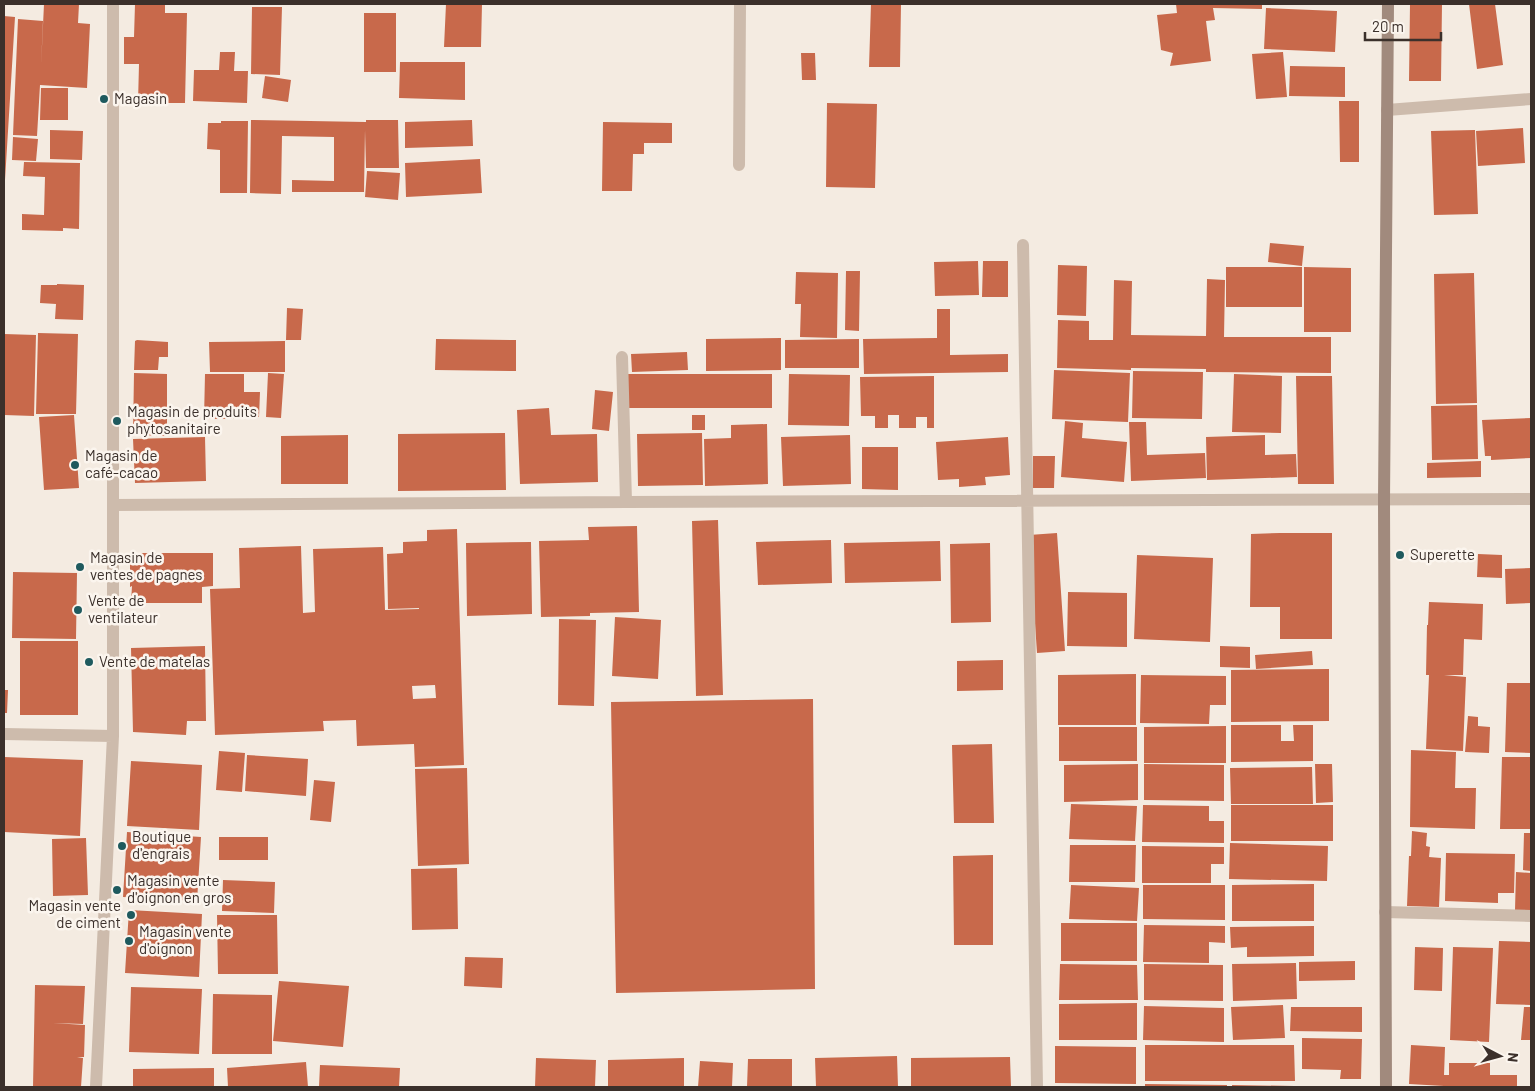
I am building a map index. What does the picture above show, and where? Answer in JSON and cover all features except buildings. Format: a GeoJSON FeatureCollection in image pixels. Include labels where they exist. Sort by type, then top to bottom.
{"type":"FeatureCollection","features":[{"type":"Feature","properties":{"kind":"street"},"geometry":{"type":"LineString","coordinates":[[96,1087],[113,736],[113,4]]}},
{"type":"Feature","properties":{"kind":"street"},"geometry":{"type":"LineString","coordinates":[[739,165],[740,4]]}},
{"type":"Feature","properties":{"kind":"street"},"geometry":{"type":"LineString","coordinates":[[1386,1087],[1384,500],[1388,4]]}},
{"type":"Feature","properties":{"kind":"street"},"geometry":{"type":"LineString","coordinates":[[1387,110],[1531,99]]}},
{"type":"Feature","properties":{"kind":"street"},"geometry":{"type":"LineString","coordinates":[[1023,245],[1037,1087]]}},
{"type":"Feature","properties":{"kind":"street"},"geometry":{"type":"LineString","coordinates":[[622,357],[626,502]]}},
{"type":"Feature","properties":{"kind":"street"},"geometry":{"type":"LineString","coordinates":[[113,505],[1531,500]]}},
{"type":"Feature","properties":{"kind":"street"},"geometry":{"type":"LineString","coordinates":[[4,734],[113,736]]}},
{"type":"Feature","properties":{"kind":"street"},"geometry":{"type":"LineString","coordinates":[[1385,912],[1531,916]]}},
{"type":"Feature","properties":{"kind":"place","name":"Magasin"},"geometry":{"type":"Point","coordinates":[104,99]}},
{"type":"Feature","properties":{"kind":"place","name":"Magasin de produits phytosanitaire"},"geometry":{"type":"Point","coordinates":[117,421]}},
{"type":"Feature","properties":{"kind":"place","name":"Magasin de café-cacao"},"geometry":{"type":"Point","coordinates":[75,465]}},
{"type":"Feature","properties":{"kind":"place","name":"Superette"},"geometry":{"type":"Point","coordinates":[1400,555]}},
{"type":"Feature","properties":{"kind":"place","name":"Magasin de ventes de pagnes"},"geometry":{"type":"Point","coordinates":[80,567]}},
{"type":"Feature","properties":{"kind":"place","name":"Vente de ventilateur"},"geometry":{"type":"Point","coordinates":[78,610]}},
{"type":"Feature","properties":{"kind":"place","name":"Vente de matelas"},"geometry":{"type":"Point","coordinates":[89,662]}},
{"type":"Feature","properties":{"kind":"place","name":"Boutique d'engrais"},"geometry":{"type":"Point","coordinates":[122,846]}},
{"type":"Feature","properties":{"kind":"place","name":"Magasin vente d'oignon en gros"},"geometry":{"type":"Point","coordinates":[117,890]}},
{"type":"Feature","properties":{"kind":"place","name":"Magasin vente de ciment"},"geometry":{"type":"Point","coordinates":[131,915]}},
{"type":"Feature","properties":{"kind":"place","name":"Magasin vente d'oignon"},"geometry":{"type":"Point","coordinates":[129,941]}}]}
